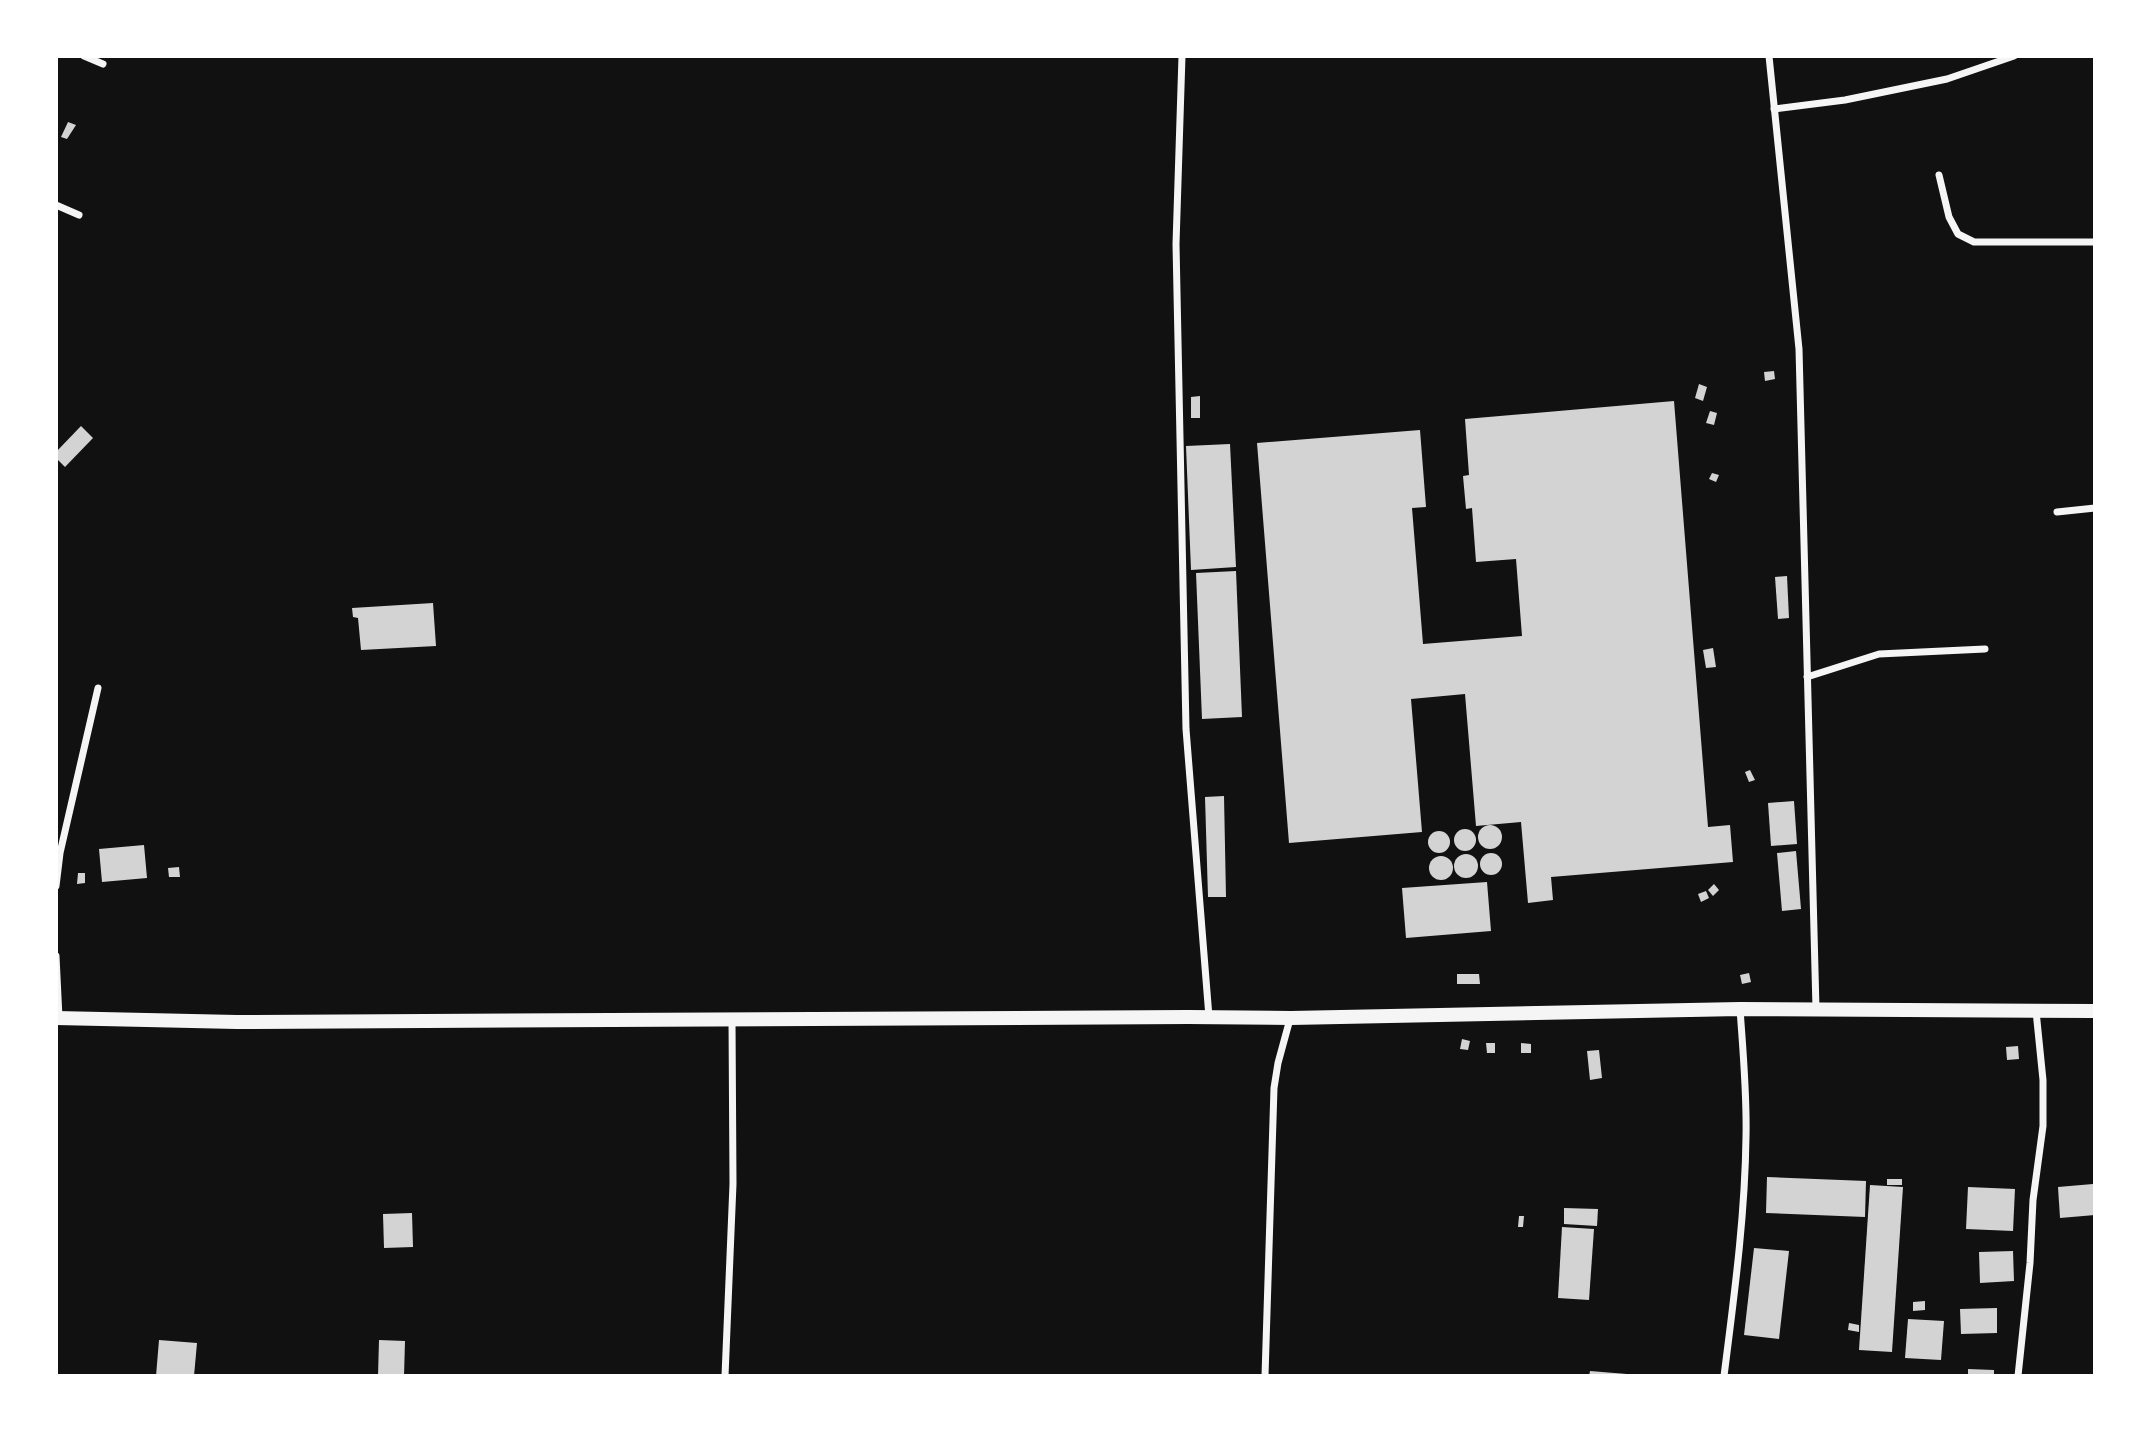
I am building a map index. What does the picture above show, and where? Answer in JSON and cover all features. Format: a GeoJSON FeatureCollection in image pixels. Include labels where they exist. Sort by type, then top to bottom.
{"type":"FeatureCollection","features":[{"type":"Feature","properties":{"kind":"main road"},"geometry":{"type":"LineString","coordinates":[[58,1018],[237,1022],[732,1018],[1291,1018],[1740,1009],[2095,1011]]}},
{"type":"Feature","properties":{"kind":"street"},"geometry":{"type":"LineString","coordinates":[[84,56],[103,64]]}},
{"type":"Feature","properties":{"kind":"street"},"geometry":{"type":"LineString","coordinates":[[1182,56],[1176,244],[1186,729],[1209,1017]]}},
{"type":"Feature","properties":{"kind":"street"},"geometry":{"type":"LineString","coordinates":[[1769,56],[1799,349],[1816,1009]]}},
{"type":"Feature","properties":{"kind":"street"},"geometry":{"type":"LineString","coordinates":[[1774,109],[1845,100],[1947,79],[2014,56]]}},
{"type":"Feature","properties":{"kind":"street"},"geometry":{"type":"LineString","coordinates":[[1940,175],[1949,217],[1958,234],[1974,242],[2095,242]]}},
{"type":"Feature","properties":{"kind":"street"},"geometry":{"type":"LineString","coordinates":[[56,205],[79,215]]}},
{"type":"Feature","properties":{"kind":"street"},"geometry":{"type":"LineString","coordinates":[[2057,512],[2095,508]]}},
{"type":"Feature","properties":{"kind":"street"},"geometry":{"type":"LineString","coordinates":[[1807,677],[1879,653],[1986,649]]}},
{"type":"Feature","properties":{"kind":"street"},"geometry":{"type":"LineString","coordinates":[[56,886],[60,852],[98,688]]}},
{"type":"Feature","properties":{"kind":"street"},"geometry":{"type":"LineString","coordinates":[[56,956],[58,1018]]}},
{"type":"Feature","properties":{"kind":"street"},"geometry":{"type":"LineString","coordinates":[[1724,1376],[1740,1239],[1746,1137],[1745,1070],[1740,1009]]}},
{"type":"Feature","properties":{"kind":"street"},"geometry":{"type":"LineString","coordinates":[[2018,1376],[2030,1262],[2033,1200],[2043,1126],[2043,1080],[2036,1011]]}},
{"type":"Feature","properties":{"kind":"street"},"geometry":{"type":"LineString","coordinates":[[725,1376],[733,1184],[732,1018]]}},
{"type":"Feature","properties":{"kind":"street"},"geometry":{"type":"LineString","coordinates":[[1265,1376],[1274,1088],[1291,1018]]}},
{"type":"Feature","properties":{"kind":"building"},"geometry":{"type":"Polygon","coordinates":[[[68,122],[76,125],[67,139],[61,137],[68,122]]]}},
{"type":"Feature","properties":{"kind":"building"},"geometry":{"type":"Polygon","coordinates":[[[1774,371],[1775,379],[1765,381],[1764,372],[1774,371]]]}},
{"type":"Feature","properties":{"kind":"building"},"geometry":{"type":"Polygon","coordinates":[[[1699,384],[1707,387],[1703,401],[1695,398],[1699,384]]]}},
{"type":"Feature","properties":{"kind":"building"},"geometry":{"type":"Polygon","coordinates":[[[1200,396],[1200,418],[1191,418],[1191,397],[1200,396]]]}},
{"type":"Feature","properties":{"kind":"building"},"geometry":{"type":"Polygon","coordinates":[[[1674,401],[1708,827],[1730,825],[1733,862],[1551,877],[1553,900],[1528,903],[1521,822],[1476,826],[1465,694],[1411,699],[1422,832],[1289,843],[1257,443],[1420,430],[1426,507],[1412,508],[1423,644],[1522,636],[1516,559],[1476,562],[1472,508],[1466,509],[1463,476],[1469,475],[1465,419],[1674,401]]]}},
{"type":"Feature","properties":{"kind":"building"},"geometry":{"type":"Polygon","coordinates":[[[1710,411],[1717,413],[1714,425],[1706,423],[1710,411]]]}},
{"type":"Feature","properties":{"kind":"building"},"geometry":{"type":"Polygon","coordinates":[[[81,426],[93,438],[65,467],[56,458],[56,452],[81,426]]]}},
{"type":"Feature","properties":{"kind":"building"},"geometry":{"type":"Polygon","coordinates":[[[1230,444],[1236,567],[1191,570],[1186,446],[1230,444]]]}},
{"type":"Feature","properties":{"kind":"building"},"geometry":{"type":"Polygon","coordinates":[[[1712,473],[1719,475],[1716,482],[1709,479],[1712,473]]]}},
{"type":"Feature","properties":{"kind":"building"},"geometry":{"type":"Polygon","coordinates":[[[1236,571],[1242,717],[1202,719],[1196,573],[1236,571]]]}},
{"type":"Feature","properties":{"kind":"building"},"geometry":{"type":"Polygon","coordinates":[[[1787,576],[1789,618],[1778,619],[1775,577],[1787,576]]]}},
{"type":"Feature","properties":{"kind":"building"},"geometry":{"type":"Polygon","coordinates":[[[433,603],[436,646],[361,650],[358,618],[353,617],[352,608],[433,603]]]}},
{"type":"Feature","properties":{"kind":"building"},"geometry":{"type":"Polygon","coordinates":[[[1713,648],[1716,667],[1706,668],[1703,650],[1713,648]]]}},
{"type":"Feature","properties":{"kind":"building"},"geometry":{"type":"Polygon","coordinates":[[[1750,770],[1755,780],[1749,782],[1745,772],[1750,770]]]}},
{"type":"Feature","properties":{"kind":"building"},"geometry":{"type":"Polygon","coordinates":[[[1224,796],[1226,897],[1208,897],[1205,797],[1224,796]]]}},
{"type":"Feature","properties":{"kind":"building"},"geometry":{"type":"Polygon","coordinates":[[[1794,801],[1797,844],[1771,846],[1768,803],[1794,801]]]}},
{"type":"Feature","properties":{"kind":"building"},"geometry":{"type":"Polygon","coordinates":[[[1490,825],[1498,829],[1502,837],[1498,845],[1490,849],[1482,845],[1478,837],[1482,829],[1490,825]]]}},
{"type":"Feature","properties":{"kind":"building"},"geometry":{"type":"Polygon","coordinates":[[[1465,829],[1473,832],[1476,840],[1473,848],[1465,851],[1457,848],[1454,840],[1457,832],[1465,829]]]}},
{"type":"Feature","properties":{"kind":"building"},"geometry":{"type":"Polygon","coordinates":[[[1439,831],[1447,834],[1450,842],[1447,850],[1439,853],[1431,850],[1428,842],[1431,834],[1439,831]]]}},
{"type":"Feature","properties":{"kind":"building"},"geometry":{"type":"Polygon","coordinates":[[[144,845],[147,878],[102,882],[99,849],[144,845]]]}},
{"type":"Feature","properties":{"kind":"building"},"geometry":{"type":"Polygon","coordinates":[[[1796,851],[1801,909],[1782,911],[1777,853],[1796,851]]]}},
{"type":"Feature","properties":{"kind":"building"},"geometry":{"type":"Polygon","coordinates":[[[1491,853],[1499,856],[1502,864],[1499,872],[1491,875],[1483,872],[1480,864],[1483,856],[1491,853]]]}},
{"type":"Feature","properties":{"kind":"building"},"geometry":{"type":"Polygon","coordinates":[[[1466,854],[1477,861],[1478,866],[1471,877],[1466,878],[1455,871],[1454,866],[1461,855],[1466,854]]]}},
{"type":"Feature","properties":{"kind":"building"},"geometry":{"type":"Polygon","coordinates":[[[1441,856],[1452,863],[1453,868],[1446,879],[1441,880],[1430,873],[1429,868],[1436,857],[1441,856]]]}},
{"type":"Feature","properties":{"kind":"building"},"geometry":{"type":"Polygon","coordinates":[[[179,867],[180,877],[169,877],[168,868],[179,867]]]}},
{"type":"Feature","properties":{"kind":"building"},"geometry":{"type":"Polygon","coordinates":[[[78,873],[85,873],[85,883],[77,884],[78,873]]]}},
{"type":"Feature","properties":{"kind":"building"},"geometry":{"type":"Polygon","coordinates":[[[1487,882],[1491,931],[1406,938],[1402,888],[1487,882]]]}},
{"type":"Feature","properties":{"kind":"building"},"geometry":{"type":"Polygon","coordinates":[[[1714,884],[1719,890],[1713,896],[1708,890],[1714,884]]]}},
{"type":"Feature","properties":{"kind":"building"},"geometry":{"type":"Polygon","coordinates":[[[1706,891],[1709,898],[1701,902],[1698,894],[1706,891]]]}},
{"type":"Feature","properties":{"kind":"building"},"geometry":{"type":"Polygon","coordinates":[[[1749,973],[1751,982],[1742,984],[1740,975],[1749,973]]]}},
{"type":"Feature","properties":{"kind":"building"},"geometry":{"type":"Polygon","coordinates":[[[1457,974],[1479,974],[1480,984],[1457,984],[1457,974]]]}},
{"type":"Feature","properties":{"kind":"building"},"geometry":{"type":"Polygon","coordinates":[[[1462,1039],[1470,1041],[1468,1050],[1460,1049],[1462,1039]]]}},
{"type":"Feature","properties":{"kind":"building"},"geometry":{"type":"Polygon","coordinates":[[[1486,1043],[1495,1043],[1495,1053],[1487,1053],[1486,1043]]]}},
{"type":"Feature","properties":{"kind":"building"},"geometry":{"type":"Polygon","coordinates":[[[1521,1043],[1531,1044],[1531,1053],[1521,1053],[1521,1043]]]}},
{"type":"Feature","properties":{"kind":"building"},"geometry":{"type":"Polygon","coordinates":[[[2018,1046],[2019,1059],[2007,1060],[2006,1047],[2018,1046]]]}},
{"type":"Feature","properties":{"kind":"building"},"geometry":{"type":"Polygon","coordinates":[[[1599,1050],[1602,1078],[1590,1080],[1587,1051],[1599,1050]]]}},
{"type":"Feature","properties":{"kind":"building"},"geometry":{"type":"Polygon","coordinates":[[[1767,1177],[1866,1181],[1865,1217],[1766,1213],[1767,1177]]]}},
{"type":"Feature","properties":{"kind":"building"},"geometry":{"type":"Polygon","coordinates":[[[1887,1179],[1902,1179],[1902,1185],[1887,1185],[1887,1179]]]}},
{"type":"Feature","properties":{"kind":"building"},"geometry":{"type":"Polygon","coordinates":[[[2093,1184],[2095,1215],[2060,1218],[2058,1187],[2093,1184]]]}},
{"type":"Feature","properties":{"kind":"building"},"geometry":{"type":"Polygon","coordinates":[[[1870,1185],[1903,1187],[1892,1352],[1859,1350],[1870,1185]]]}},
{"type":"Feature","properties":{"kind":"building"},"geometry":{"type":"Polygon","coordinates":[[[1968,1187],[2015,1189],[2013,1231],[1966,1229],[1968,1187]]]}},
{"type":"Feature","properties":{"kind":"building"},"geometry":{"type":"Polygon","coordinates":[[[1564,1208],[1598,1209],[1597,1226],[1564,1224],[1564,1208]]]}},
{"type":"Feature","properties":{"kind":"building"},"geometry":{"type":"Polygon","coordinates":[[[412,1213],[413,1247],[384,1248],[383,1214],[412,1213]]]}},
{"type":"Feature","properties":{"kind":"building"},"geometry":{"type":"Polygon","coordinates":[[[1519,1216],[1524,1216],[1523,1227],[1518,1227],[1519,1216]]]}},
{"type":"Feature","properties":{"kind":"building"},"geometry":{"type":"Polygon","coordinates":[[[1562,1227],[1594,1229],[1589,1300],[1558,1298],[1562,1227]]]}},
{"type":"Feature","properties":{"kind":"building"},"geometry":{"type":"Polygon","coordinates":[[[1754,1248],[1789,1251],[1779,1339],[1744,1335],[1754,1248]]]}},
{"type":"Feature","properties":{"kind":"building"},"geometry":{"type":"Polygon","coordinates":[[[2013,1251],[2014,1281],[1980,1283],[1979,1252],[2013,1251]]]}},
{"type":"Feature","properties":{"kind":"building"},"geometry":{"type":"Polygon","coordinates":[[[1925,1301],[1925,1310],[1913,1311],[1913,1302],[1925,1301]]]}},
{"type":"Feature","properties":{"kind":"building"},"geometry":{"type":"Polygon","coordinates":[[[1997,1308],[1997,1333],[1961,1334],[1960,1309],[1997,1308]]]}},
{"type":"Feature","properties":{"kind":"building"},"geometry":{"type":"Polygon","coordinates":[[[1908,1319],[1944,1321],[1941,1360],[1905,1358],[1908,1319]]]}},
{"type":"Feature","properties":{"kind":"building"},"geometry":{"type":"Polygon","coordinates":[[[1849,1323],[1859,1325],[1859,1332],[1848,1330],[1849,1323]]]}},
{"type":"Feature","properties":{"kind":"building"},"geometry":{"type":"Polygon","coordinates":[[[159,1340],[197,1343],[194,1376],[156,1376],[159,1340]]]}},
{"type":"Feature","properties":{"kind":"building"},"geometry":{"type":"Polygon","coordinates":[[[379,1340],[405,1341],[404,1376],[378,1376],[379,1340]]]}},
{"type":"Feature","properties":{"kind":"building"},"geometry":{"type":"Polygon","coordinates":[[[1968,1369],[1994,1370],[1994,1376],[1968,1376],[1968,1369]]]}},
{"type":"Feature","properties":{"kind":"building"},"geometry":{"type":"Polygon","coordinates":[[[1590,1371],[1627,1374],[1627,1376],[1589,1376],[1590,1371]]]}}]}
